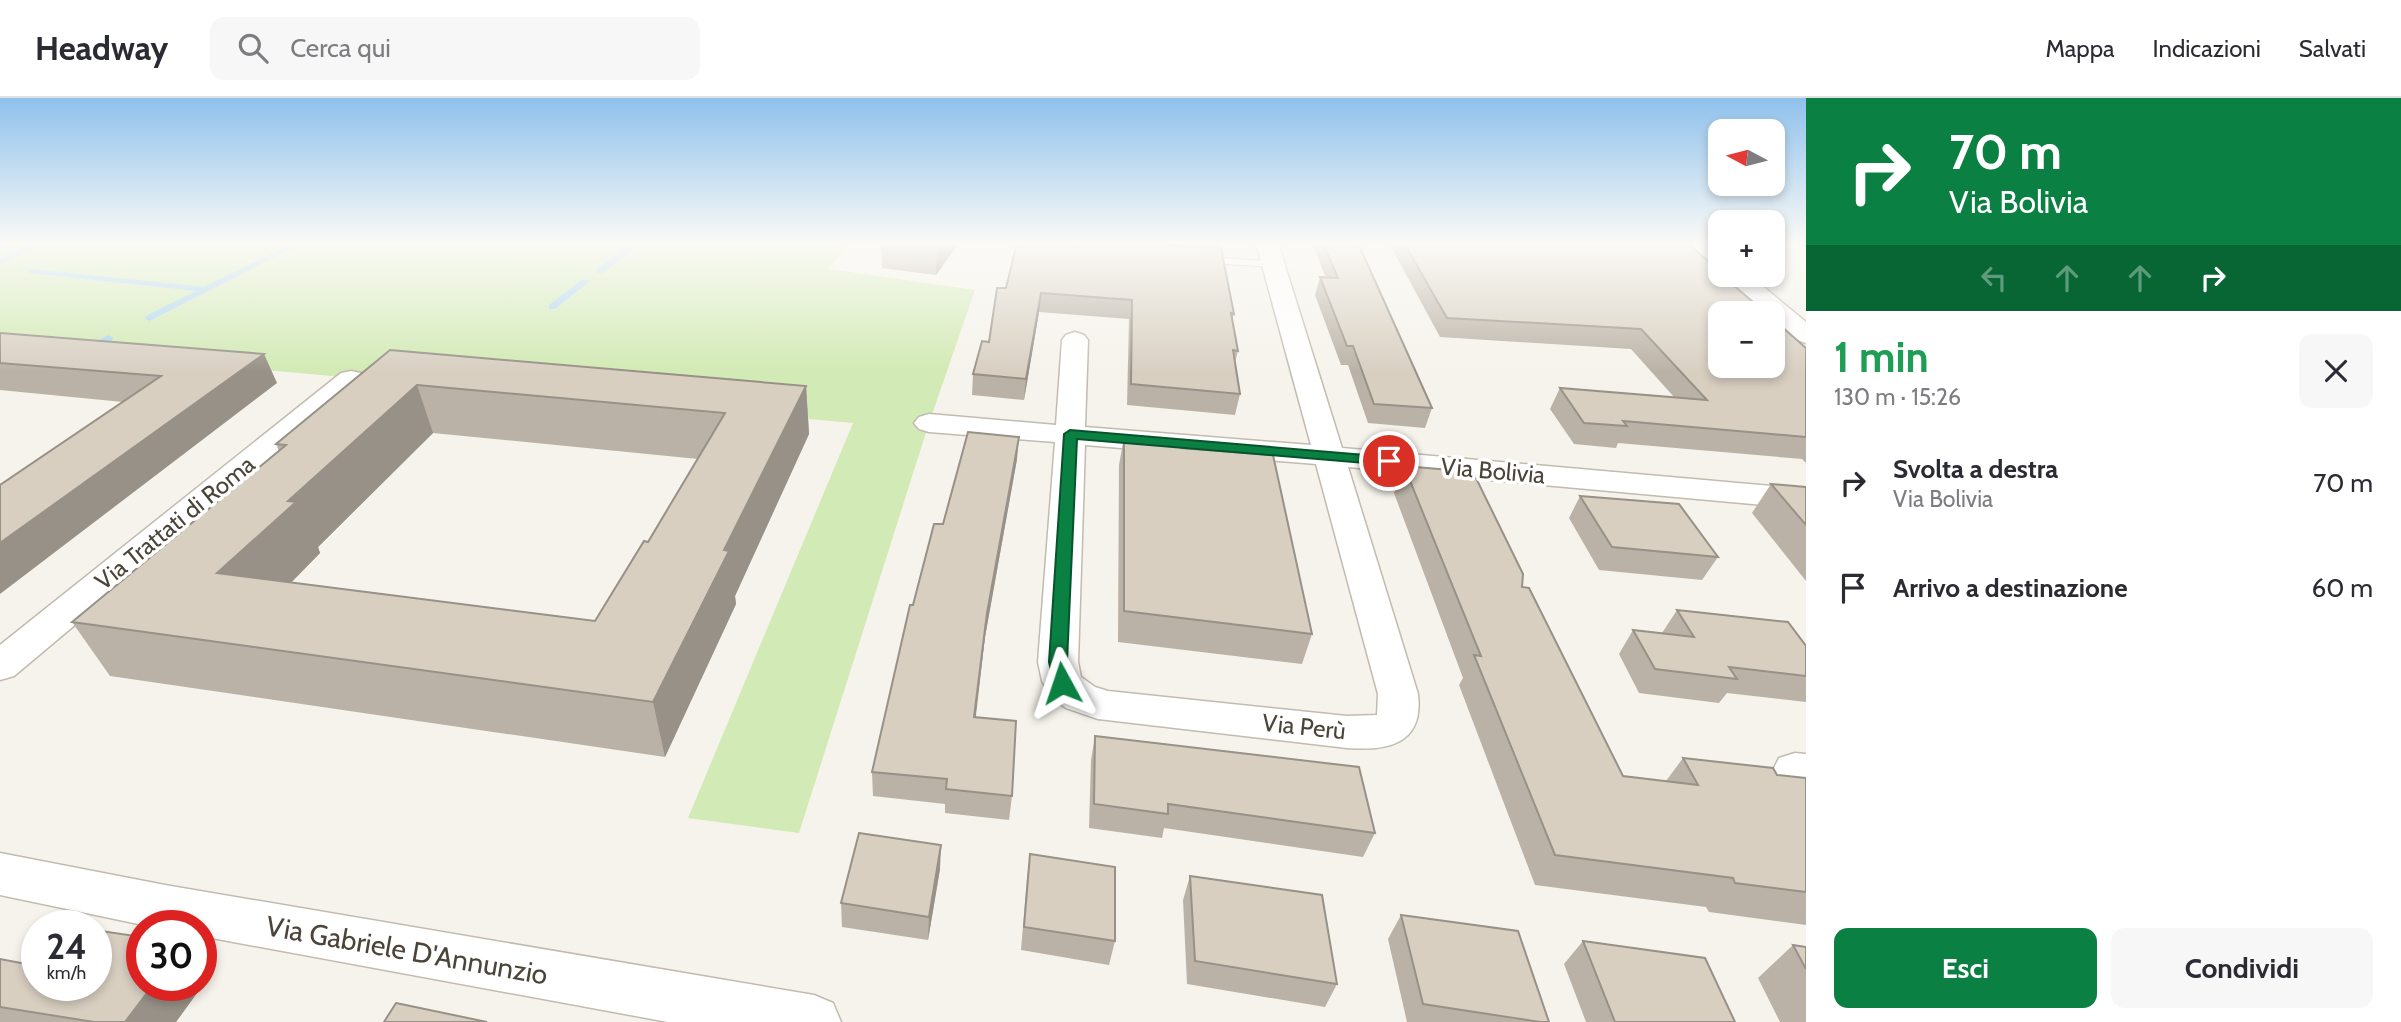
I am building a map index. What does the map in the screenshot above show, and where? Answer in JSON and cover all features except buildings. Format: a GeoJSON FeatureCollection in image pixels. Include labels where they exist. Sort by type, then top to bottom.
{"type":"FeatureCollection","features":[{"type":"Feature","properties":{"kind":"street","name":"Via Perù"},"geometry":{"type":"LineString","coordinates":[[1075,340],[1058,671],[1062,683],[1070,693],[1082,700],[1108,706],[1347,732],[1385,732],[1398,721],[1398,694],[1279,286]]}},
{"type":"Feature","properties":{"kind":"street"},"geometry":{"type":"LineString","coordinates":[[1749,287],[1806,335]]}},
{"type":"Feature","properties":{"kind":"street","name":"Via Trattati di Roma"},"geometry":{"type":"LineString","coordinates":[[0,666],[351,379]]}},
{"type":"Feature","properties":{"kind":"street","name":"Via Bolivia"},"geometry":{"type":"LineString","coordinates":[[929,423],[1806,499]]}},
{"type":"Feature","properties":{"kind":"street","name":"Via Gabriele D'Annunzio"},"geometry":{"type":"LineString","coordinates":[[0,874],[178,909],[814,1022]]}},
{"type":"Feature","properties":{"kind":"green space"},"geometry":{"type":"Polygon","coordinates":[[[0,286],[948,286],[975,290],[929,423],[799,833],[688,818],[853,423],[0,346],[0,286]]]}},
{"type":"Feature","properties":{"kind":"waterway"},"geometry":{"type":"LineString","coordinates":[[169,286],[205,290]]}},
{"type":"Feature","properties":{"kind":"waterway"},"geometry":{"type":"LineString","coordinates":[[205,290],[213,286]]}},
{"type":"Feature","properties":{"kind":"waterway"},"geometry":{"type":"LineString","coordinates":[[552,307],[579,286]]}},
{"type":"Feature","properties":{"kind":"waterway"},"geometry":{"type":"LineString","coordinates":[[149,318],[205,290]]}},
{"type":"Feature","properties":{"kind":"waterway"},"geometry":{"type":"LineString","coordinates":[[87,348],[109,338]]}},
{"type":"Feature","properties":{"kind":"route"},"geometry":{"type":"LineString","coordinates":[[1062,683],[1058,662],[1070,434],[1389,461]]}}]}
